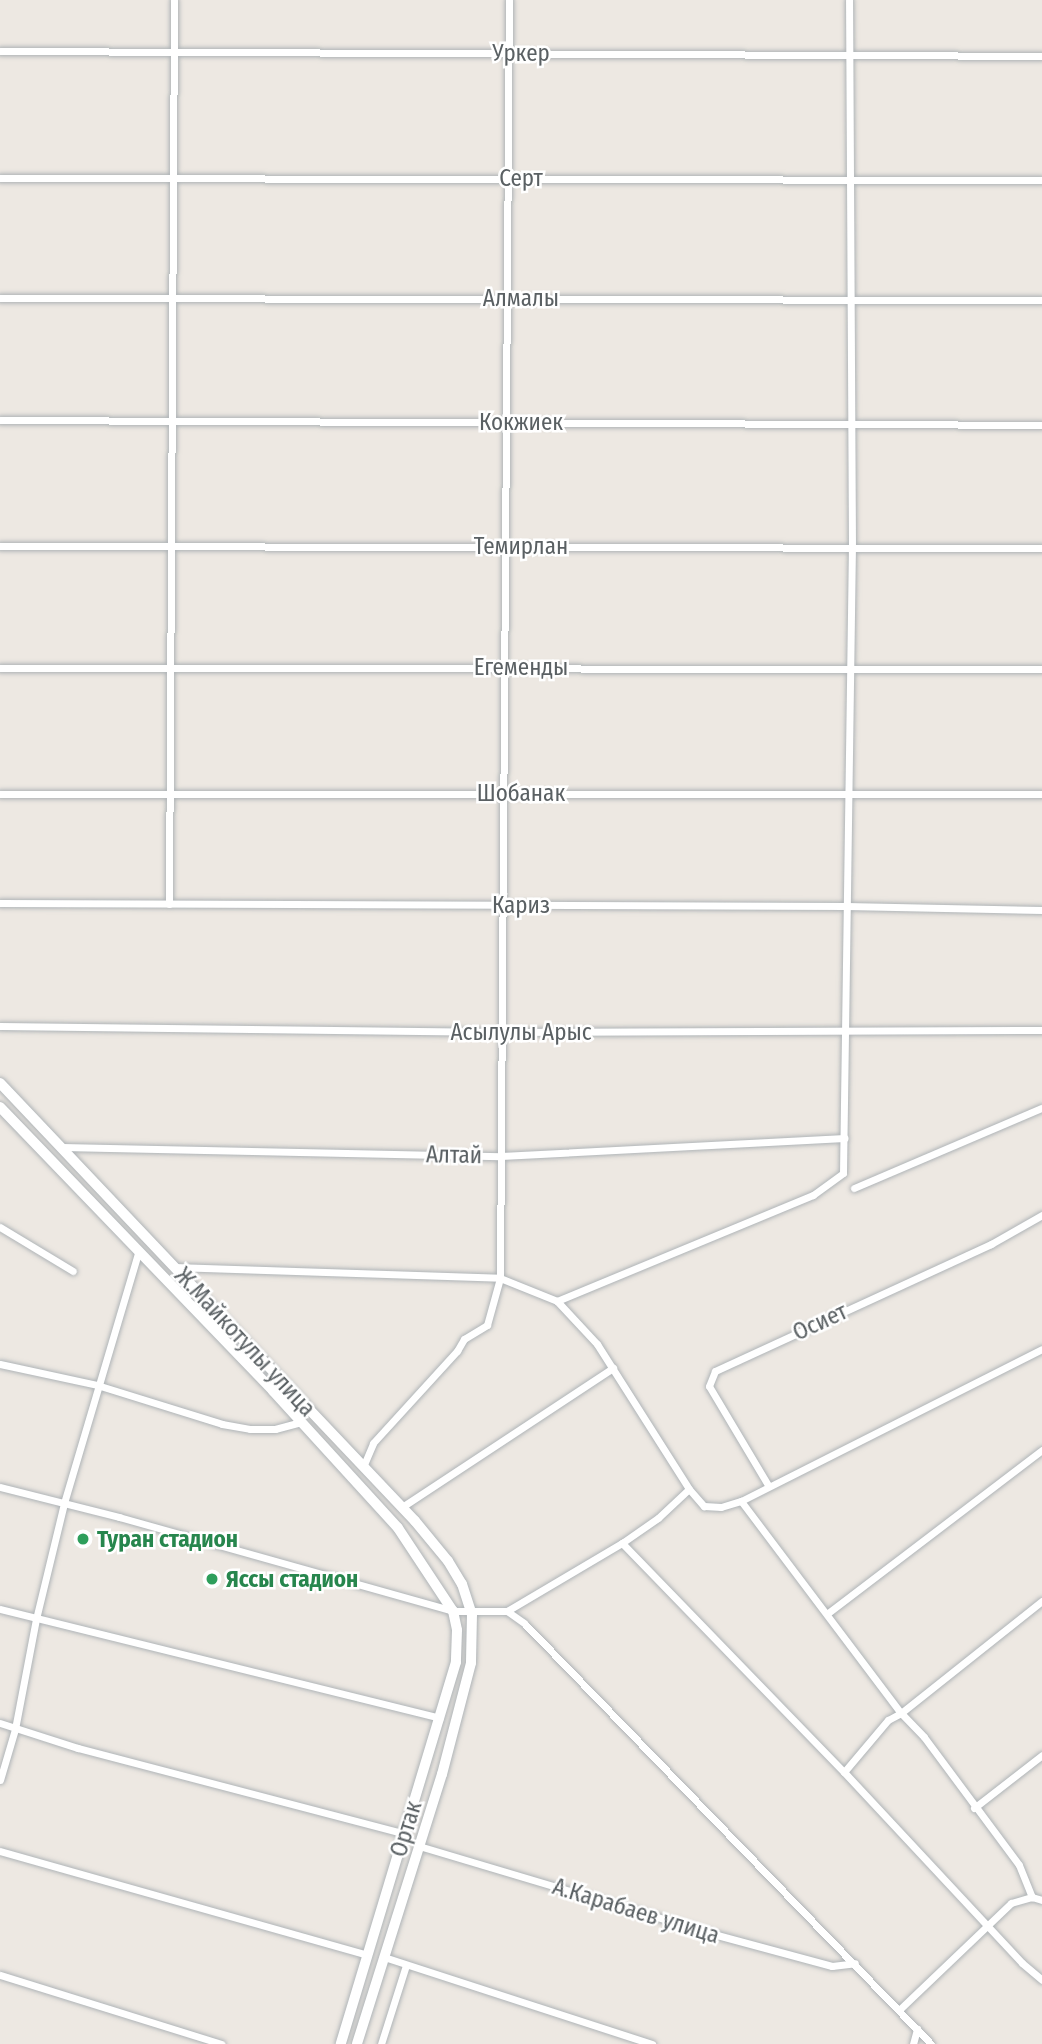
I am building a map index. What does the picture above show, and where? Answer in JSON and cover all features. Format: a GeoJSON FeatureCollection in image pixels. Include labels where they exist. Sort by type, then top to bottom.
{"type":"FeatureCollection","features":[{"type":"Feature","properties":{"kind":"street"},"geometry":{"type":"LineString","coordinates":[[169,904],[174,0]]}},
{"type":"Feature","properties":{"kind":"street"},"geometry":{"type":"LineString","coordinates":[[363,1466],[373,1443],[457,1351],[464,1339],[487,1325],[500,1278],[509,0]]}},
{"type":"Feature","properties":{"kind":"street"},"geometry":{"type":"LineString","coordinates":[[556,1301],[813,1195],[844,1173],[852,547],[849,0]]}},
{"type":"Feature","properties":{"kind":"street","name":"Уркер"},"geometry":{"type":"LineString","coordinates":[[0,51],[1042,56]]}},
{"type":"Feature","properties":{"kind":"street","name":"Серт"},"geometry":{"type":"LineString","coordinates":[[0,178],[1042,180]]}},
{"type":"Feature","properties":{"kind":"street","name":"Алмалы"},"geometry":{"type":"LineString","coordinates":[[0,298],[1042,300]]}},
{"type":"Feature","properties":{"kind":"street","name":"Кокжиек"},"geometry":{"type":"LineString","coordinates":[[0,420],[1042,425]]}},
{"type":"Feature","properties":{"kind":"street","name":"Темирлан"},"geometry":{"type":"LineString","coordinates":[[0,546],[1042,548]]}},
{"type":"Feature","properties":{"kind":"street","name":"Егеменды"},"geometry":{"type":"LineString","coordinates":[[0,668],[1042,669]]}},
{"type":"Feature","properties":{"kind":"street","name":"Шобанак"},"geometry":{"type":"LineString","coordinates":[[0,794],[1042,794]]}},
{"type":"Feature","properties":{"kind":"street","name":"Кариз"},"geometry":{"type":"LineString","coordinates":[[0,903],[846,906],[1042,910]]}},
{"type":"Feature","properties":{"kind":"street","name":"Асылулы Арыс"},"geometry":{"type":"LineString","coordinates":[[0,1026],[502,1032],[1042,1030]]}},
{"type":"Feature","properties":{"kind":"street","name":"Ж.Майкотулы улица"},"geometry":{"type":"LineString","coordinates":[[0,1083],[402,1507],[448,1561],[462,1584],[472,1614]]}},
{"type":"Feature","properties":{"kind":"street","name":"Ж.Майкотулы улица"},"geometry":{"type":"LineString","coordinates":[[0,1107],[216,1331],[398,1528],[453,1611]]}},
{"type":"Feature","properties":{"kind":"street"},"geometry":{"type":"LineString","coordinates":[[854,1188],[1042,1108]]}},
{"type":"Feature","properties":{"kind":"street","name":"Алтай"},"geometry":{"type":"LineString","coordinates":[[62,1147],[501,1156],[845,1138]]}},
{"type":"Feature","properties":{"kind":"street","name":"Осиет"},"geometry":{"type":"LineString","coordinates":[[768,1485],[709,1387],[715,1371],[991,1244],[1042,1215]]}},
{"type":"Feature","properties":{"kind":"street"},"geometry":{"type":"LineString","coordinates":[[0,1227],[72,1271]]}},
{"type":"Feature","properties":{"kind":"street"},"geometry":{"type":"LineString","coordinates":[[0,1780],[15,1729],[36,1619],[64,1503],[138,1253]]}},
{"type":"Feature","properties":{"kind":"street"},"geometry":{"type":"LineString","coordinates":[[174,1267],[500,1278],[556,1301],[597,1344],[689,1489],[704,1506],[721,1507],[741,1501],[768,1485],[1042,1349]]}},
{"type":"Feature","properties":{"kind":"street"},"geometry":{"type":"LineString","coordinates":[[216,1331],[226,1321]]}},
{"type":"Feature","properties":{"kind":"street"},"geometry":{"type":"LineString","coordinates":[[0,1364],[97,1385],[231,1426],[275,1429],[302,1422]]}},
{"type":"Feature","properties":{"kind":"street"},"geometry":{"type":"LineString","coordinates":[[402,1507],[613,1368]]}},
{"type":"Feature","properties":{"kind":"street"},"geometry":{"type":"LineString","coordinates":[[828,1612],[1042,1450]]}},
{"type":"Feature","properties":{"kind":"street"},"geometry":{"type":"LineString","coordinates":[[0,1488],[472,1614],[507,1611],[622,1543],[658,1518],[689,1489]]}},
{"type":"Feature","properties":{"kind":"street"},"geometry":{"type":"LineString","coordinates":[[741,1501],[828,1612],[901,1713],[924,1737],[974,1808],[1019,1865],[1032,1897]]}},
{"type":"Feature","properties":{"kind":"street"},"geometry":{"type":"LineString","coordinates":[[622,1543],[844,1772],[988,1924],[1022,1964],[1042,1980]]}},
{"type":"Feature","properties":{"kind":"street"},"geometry":{"type":"LineString","coordinates":[[844,1772],[888,1720],[901,1713],[1042,1601]]}},
{"type":"Feature","properties":{"kind":"street"},"geometry":{"type":"LineString","coordinates":[[0,1609],[439,1718]]}},
{"type":"Feature","properties":{"kind":"street","name":"Ортак"},"geometry":{"type":"LineString","coordinates":[[341,2044],[456,1662],[457,1630],[453,1611]]}},
{"type":"Feature","properties":{"kind":"street"},"geometry":{"type":"LineString","coordinates":[[507,1611],[524,1623],[931,2044]]}},
{"type":"Feature","properties":{"kind":"street","name":"Ортак"},"geometry":{"type":"LineString","coordinates":[[357,2044],[442,1774],[471,1663],[472,1614]]}},
{"type":"Feature","properties":{"kind":"street"},"geometry":{"type":"LineString","coordinates":[[0,1723],[405,1834]]}},
{"type":"Feature","properties":{"kind":"street"},"geometry":{"type":"LineString","coordinates":[[974,1808],[1042,1755]]}},
{"type":"Feature","properties":{"kind":"street","name":"А.Карабаев улица"},"geometry":{"type":"LineString","coordinates":[[419,1846],[717,1935],[832,1966],[855,1963]]}},
{"type":"Feature","properties":{"kind":"street"},"geometry":{"type":"LineString","coordinates":[[0,1851],[368,1955]]}},
{"type":"Feature","properties":{"kind":"street"},"geometry":{"type":"LineString","coordinates":[[899,2010],[1011,1903],[1032,1897],[1042,1900]]}},
{"type":"Feature","properties":{"kind":"street"},"geometry":{"type":"LineString","coordinates":[[384,1957],[652,2044]]}},
{"type":"Feature","properties":{"kind":"street"},"geometry":{"type":"LineString","coordinates":[[382,2044],[406,1965]]}},
{"type":"Feature","properties":{"kind":"street"},"geometry":{"type":"LineString","coordinates":[[0,1975],[221,2044]]}},
{"type":"Feature","properties":{"kind":"street"},"geometry":{"type":"LineString","coordinates":[[913,2044],[917,2029]]}},
{"type":"Feature","properties":{"kind":"place","name":"Туран стадион"},"geometry":{"type":"Point","coordinates":[83,1539]}},
{"type":"Feature","properties":{"kind":"place","name":"Яссы стадион"},"geometry":{"type":"Point","coordinates":[212,1579]}}]}
